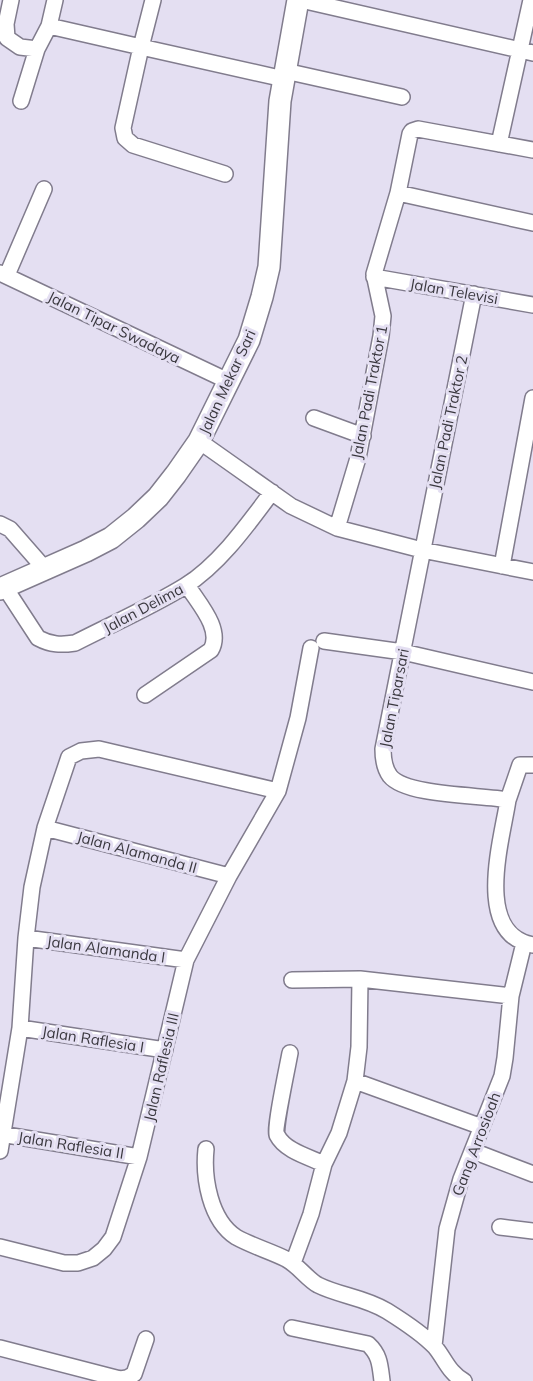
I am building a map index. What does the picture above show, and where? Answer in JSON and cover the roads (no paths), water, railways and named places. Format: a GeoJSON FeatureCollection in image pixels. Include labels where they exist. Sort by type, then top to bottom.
{"type":"FeatureCollection","features":[{"type":"Feature","properties":{"kind":"street"},"geometry":{"type":"LineString","coordinates":[[11,0],[6,19],[6,38],[20,46],[37,49]]}},
{"type":"Feature","properties":{"kind":"street"},"geometry":{"type":"LineString","coordinates":[[21,101],[37,49],[49,26],[55,0]]}},
{"type":"Feature","properties":{"kind":"street"},"geometry":{"type":"LineString","coordinates":[[153,0],[123,128],[125,138],[132,145],[225,174]]}},
{"type":"Feature","properties":{"kind":"street","name":"Jalan Mekar Sari"},"geometry":{"type":"LineString","coordinates":[[2,588],[111,538],[136,518],[176,474],[199,441],[249,340],[269,267],[277,137],[285,75],[300,0],[526,52]]}},
{"type":"Feature","properties":{"kind":"street"},"geometry":{"type":"LineString","coordinates":[[499,144],[526,52],[531,0]]}},
{"type":"Feature","properties":{"kind":"street"},"geometry":{"type":"LineString","coordinates":[[49,26],[141,47],[402,97]]}},
{"type":"Feature","properties":{"kind":"street","name":"Jalan Padi Traktor 1"},"geometry":{"type":"LineString","coordinates":[[337,528],[363,436],[383,316],[375,277],[398,193],[410,134],[415,129],[533,150]]}},
{"type":"Feature","properties":{"kind":"street"},"geometry":{"type":"LineString","coordinates":[[4,274],[44,189]]}},
{"type":"Feature","properties":{"kind":"street"},"geometry":{"type":"LineString","coordinates":[[398,193],[533,223]]}},
{"type":"Feature","properties":{"kind":"street","name":"Jalan Tipar Swadaya"},"geometry":{"type":"LineString","coordinates":[[4,274],[228,381]]}},
{"type":"Feature","properties":{"kind":"street","name":"Jalan Televisi"},"geometry":{"type":"LineString","coordinates":[[375,277],[533,305]]}},
{"type":"Feature","properties":{"kind":"street","name":"Jalan Padi Traktor 2"},"geometry":{"type":"LineString","coordinates":[[422,550],[474,294]]}},
{"type":"Feature","properties":{"kind":"street"},"geometry":{"type":"LineString","coordinates":[[502,566],[533,398]]}},
{"type":"Feature","properties":{"kind":"street"},"geometry":{"type":"LineString","coordinates":[[314,418],[363,436]]}},
{"type":"Feature","properties":{"kind":"street"},"geometry":{"type":"LineString","coordinates":[[199,441],[291,506],[337,528],[422,550],[533,572]]}},
{"type":"Feature","properties":{"kind":"street","name":"Jalan Delima"},"geometry":{"type":"LineString","coordinates":[[2,588],[38,638],[56,645],[75,643],[187,585],[219,557],[241,533],[272,492]]}},
{"type":"Feature","properties":{"kind":"street"},"geometry":{"type":"LineString","coordinates":[[0,524],[10,530],[45,569]]}},
{"type":"Feature","properties":{"kind":"street","name":"Jalan Tiparsari"},"geometry":{"type":"LineString","coordinates":[[422,550],[383,749],[386,769],[391,777],[410,788],[508,800]]}},
{"type":"Feature","properties":{"kind":"street"},"geometry":{"type":"LineString","coordinates":[[145,695],[211,650],[214,644],[215,637],[209,619],[187,585]]}},
{"type":"Feature","properties":{"kind":"street","name":"Jalan Raflesia III"},"geometry":{"type":"LineString","coordinates":[[0,1247],[64,1263],[78,1263],[93,1258],[104,1250],[113,1237],[140,1157],[186,960],[229,876],[278,791],[318,645],[403,652]]}},
{"type":"Feature","properties":{"kind":"street"},"geometry":{"type":"LineString","coordinates":[[403,652],[533,682]]}},
{"type":"Feature","properties":{"kind":"street"},"geometry":{"type":"LineString","coordinates":[[0,1151],[20,1028],[32,886],[45,828],[69,757],[81,751],[99,749],[278,791]]}},
{"type":"Feature","properties":{"kind":"street"},"geometry":{"type":"LineString","coordinates":[[528,944],[503,925],[498,911],[495,880],[508,800],[520,765],[533,765]]}},
{"type":"Feature","properties":{"kind":"street","name":"Jalan Alamanda II"},"geometry":{"type":"LineString","coordinates":[[45,828],[229,876]]}},
{"type":"Feature","properties":{"kind":"street","name":"Jalan Alamanda I"},"geometry":{"type":"LineString","coordinates":[[26,938],[186,960]]}},
{"type":"Feature","properties":{"kind":"street","name":"Gang Arrosioah"},"geometry":{"type":"LineString","coordinates":[[434,1346],[447,1229],[461,1179],[502,1076],[506,1058],[511,996],[528,944]]}},
{"type":"Feature","properties":{"kind":"street"},"geometry":{"type":"LineString","coordinates":[[292,980],[360,980],[511,996]]}},
{"type":"Feature","properties":{"kind":"street"},"geometry":{"type":"LineString","coordinates":[[293,1263],[311,1214],[324,1164],[339,1133],[355,1081],[359,1047],[360,980]]}},
{"type":"Feature","properties":{"kind":"street","name":"Jalan Raflesia I"},"geometry":{"type":"LineString","coordinates":[[20,1028],[165,1050]]}},
{"type":"Feature","properties":{"kind":"street"},"geometry":{"type":"LineString","coordinates":[[290,1053],[275,1128],[276,1134],[289,1148],[324,1164]]}},
{"type":"Feature","properties":{"kind":"street"},"geometry":{"type":"LineString","coordinates":[[355,1081],[482,1127]]}},
{"type":"Feature","properties":{"kind":"street","name":"Jalan Raflesia II"},"geometry":{"type":"LineString","coordinates":[[1,1134],[140,1157]]}},
{"type":"Feature","properties":{"kind":"street"},"geometry":{"type":"LineString","coordinates":[[206,1149],[206,1174],[211,1198],[226,1228],[243,1240],[293,1263],[318,1285],[359,1297],[385,1310],[434,1346],[451,1371],[464,1381]]}},
{"type":"Feature","properties":{"kind":"street"},"geometry":{"type":"LineString","coordinates":[[473,1151],[533,1174]]}},
{"type":"Feature","properties":{"kind":"street"},"geometry":{"type":"LineString","coordinates":[[500,1227],[533,1231]]}},
{"type":"Feature","properties":{"kind":"street"},"geometry":{"type":"LineString","coordinates":[[292,1328],[368,1344],[376,1352],[382,1381]]}},
{"type":"Feature","properties":{"kind":"street"},"geometry":{"type":"LineString","coordinates":[[0,1348],[120,1379],[134,1374],[146,1339]]}}]}
